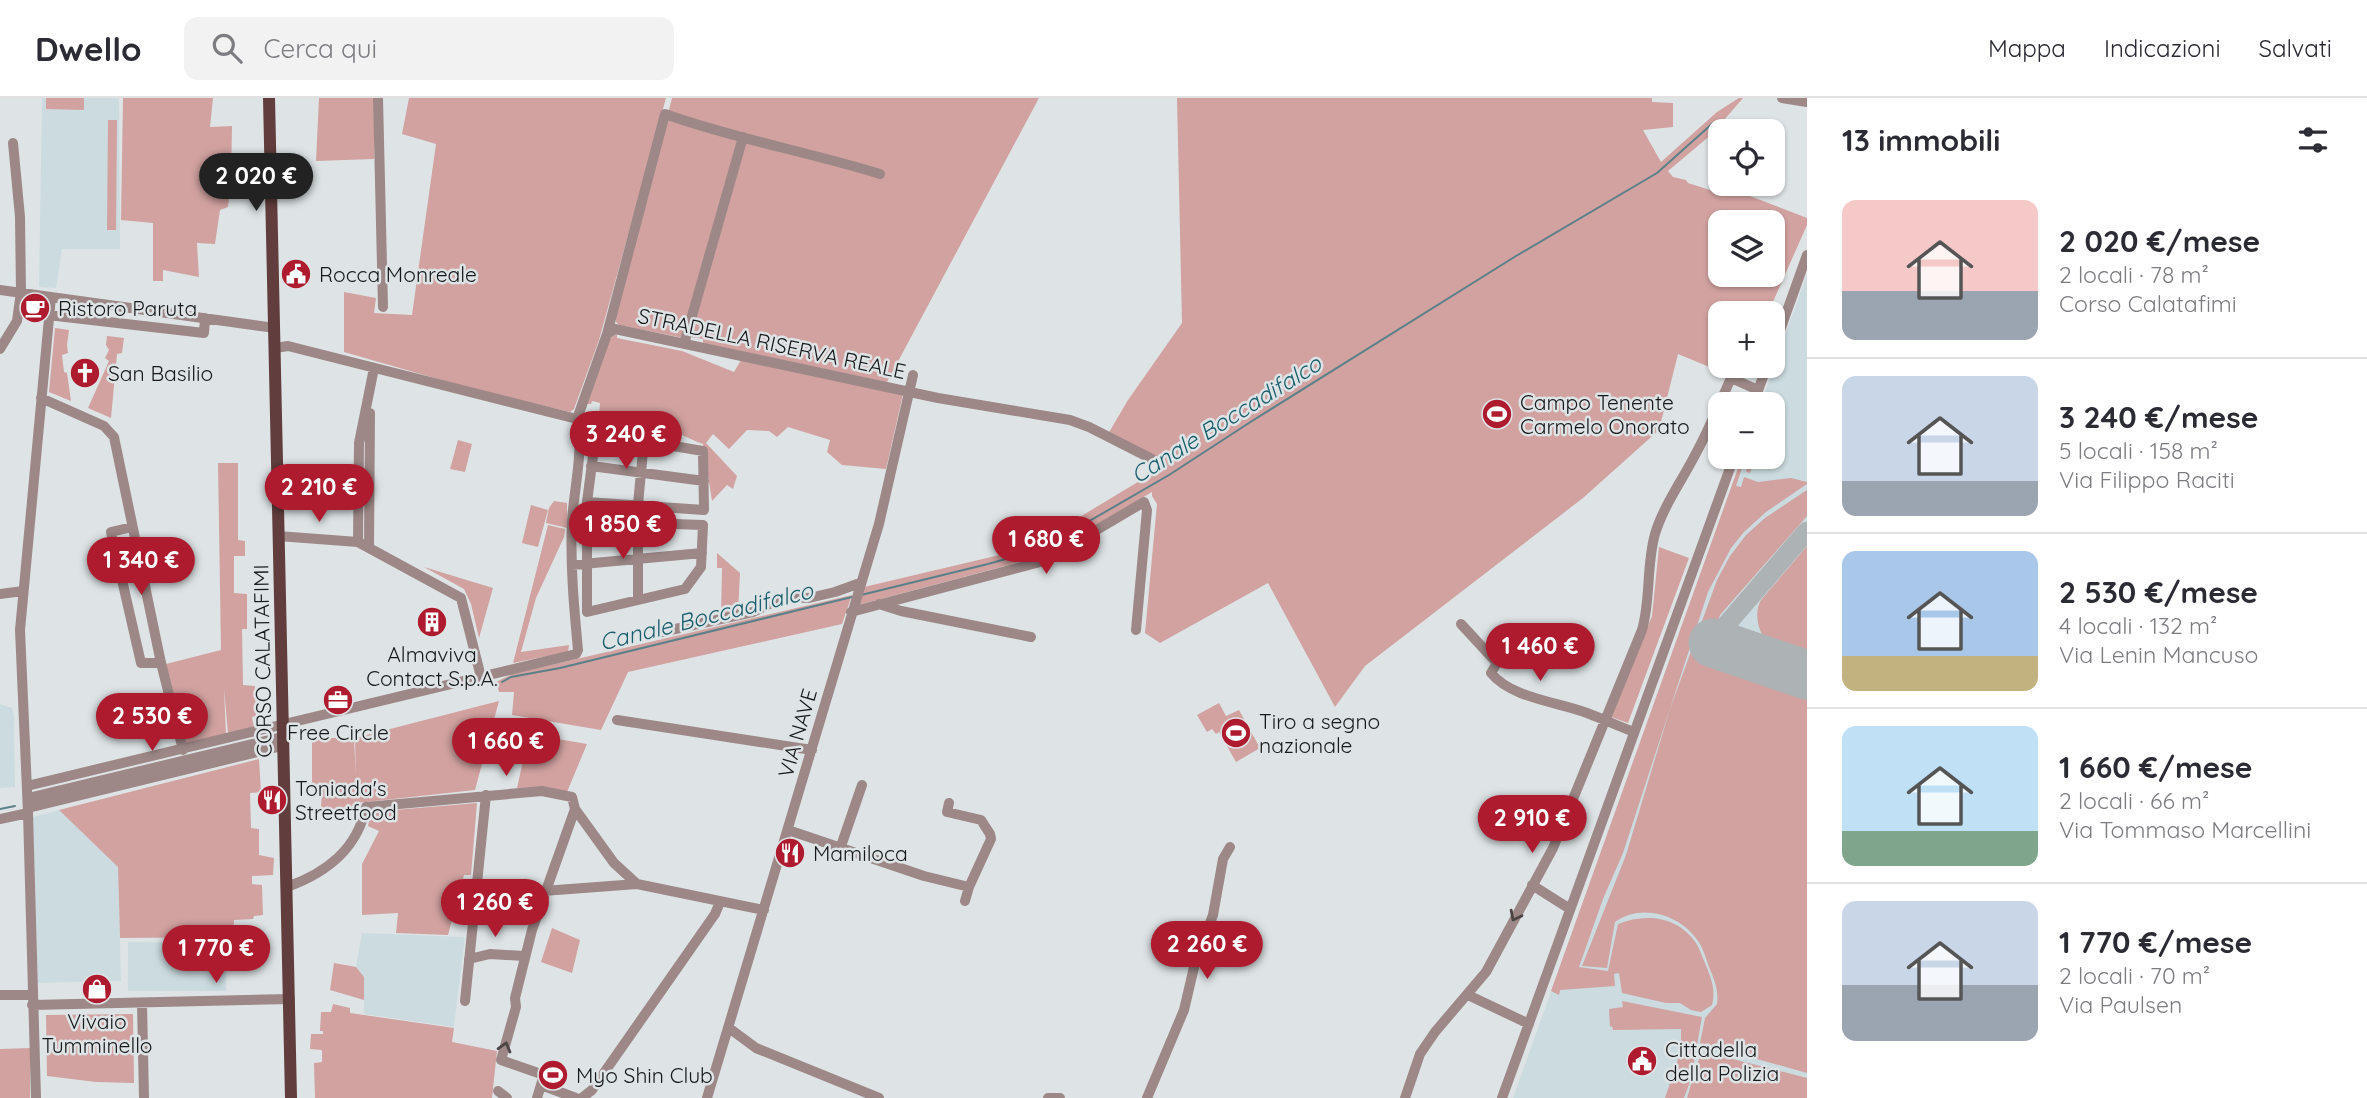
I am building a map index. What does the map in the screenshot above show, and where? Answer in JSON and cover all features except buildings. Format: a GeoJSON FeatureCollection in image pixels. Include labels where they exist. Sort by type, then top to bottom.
{"type":"FeatureCollection","features":[{"type":"Feature","properties":{"kind":"main road","name":"CORSO CALATAFIMI"},"geometry":{"type":"LineString","coordinates":[[270,98],[291,1098]]}},
{"type":"Feature","properties":{"kind":"street"},"geometry":{"type":"LineString","coordinates":[[378,98],[383,307]]}},
{"type":"Feature","properties":{"kind":"street"},"geometry":{"type":"LineString","coordinates":[[1782,98],[1807,102]]}},
{"type":"Feature","properties":{"kind":"street"},"geometry":{"type":"LineString","coordinates":[[607,334],[665,114],[708,129],[880,174]]}},
{"type":"Feature","properties":{"kind":"street"},"geometry":{"type":"LineString","coordinates":[[684,344],[743,137]]}},
{"type":"Feature","properties":{"kind":"street"},"geometry":{"type":"LineString","coordinates":[[0,349],[18,321],[21,292],[20,217],[13,143]]}},
{"type":"Feature","properties":{"kind":"street"},"geometry":{"type":"LineString","coordinates":[[1785,316],[1807,255]]}},
{"type":"Feature","properties":{"kind":"street"},"geometry":{"type":"LineString","coordinates":[[0,290],[275,328]]}},
{"type":"Feature","properties":{"kind":"street"},"geometry":{"type":"LineString","coordinates":[[36,1098],[20,630],[51,297]]}},
{"type":"Feature","properties":{"kind":"street"},"geometry":{"type":"LineString","coordinates":[[133,325],[135,309]]}},
{"type":"Feature","properties":{"kind":"street"},"geometry":{"type":"LineString","coordinates":[[48,315],[204,333],[205,318]]}},
{"type":"Feature","properties":{"kind":"street","name":"STRADELLA RISERVA REALE"},"geometry":{"type":"LineString","coordinates":[[577,419],[607,334],[615,329],[909,391],[1070,420],[1152,459]]}},
{"type":"Feature","properties":{"kind":"street"},"geometry":{"type":"LineString","coordinates":[[0,820],[28,807],[282,737],[481,677],[572,656],[578,650],[572,565],[572,525],[580,433],[577,419],[288,346],[275,348]]}},
{"type":"Feature","properties":{"kind":"street"},"geometry":{"type":"LineString","coordinates":[[358,542],[359,443],[374,368]]}},
{"type":"Feature","properties":{"kind":"street","name":"VIA NAVE"},"geometry":{"type":"LineString","coordinates":[[707,1098],[878,524],[913,376]]}},
{"type":"Feature","properties":{"kind":"street"},"geometry":{"type":"LineString","coordinates":[[1405,1098],[1420,1054],[1434,1032],[1486,972],[1553,848],[1647,614],[1650,556],[1656,531],[1675,489],[1695,456],[1731,378],[1758,390],[1762,378]]}},
{"type":"Feature","properties":{"kind":"street"},"geometry":{"type":"LineString","coordinates":[[369,548],[370,391]]}},
{"type":"Feature","properties":{"kind":"street"},"geometry":{"type":"LineString","coordinates":[[41,398],[104,426],[114,437],[183,751]]}},
{"type":"Feature","properties":{"kind":"street"},"geometry":{"type":"LineString","coordinates":[[596,433],[703,452],[704,510],[587,502],[592,463],[596,433]]}},
{"type":"Feature","properties":{"kind":"street"},"geometry":{"type":"LineString","coordinates":[[638,505],[644,441]]}},
{"type":"Feature","properties":{"kind":"street"},"geometry":{"type":"LineString","coordinates":[[578,460],[704,481]]}},
{"type":"Feature","properties":{"kind":"street"},"geometry":{"type":"LineString","coordinates":[[1502,1098],[1730,469]]}},
{"type":"Feature","properties":{"kind":"street"},"geometry":{"type":"LineString","coordinates":[[853,607],[879,604],[1044,561],[1144,502],[1147,510],[1136,630]]}},
{"type":"Feature","properties":{"kind":"street"},"geometry":{"type":"LineString","coordinates":[[587,521],[703,525],[702,552],[701,567],[685,589],[587,612],[587,521]]}},
{"type":"Feature","properties":{"kind":"street"},"geometry":{"type":"LineString","coordinates":[[638,523],[638,600]]}},
{"type":"Feature","properties":{"kind":"street"},"geometry":{"type":"LineString","coordinates":[[132,527],[111,532],[141,663],[162,663]]}},
{"type":"Feature","properties":{"kind":"street"},"geometry":{"type":"LineString","coordinates":[[278,536],[358,542],[461,598],[481,677]]}},
{"type":"Feature","properties":{"kind":"street"},"geometry":{"type":"LineString","coordinates":[[572,565],[702,552]]}},
{"type":"Feature","properties":{"kind":"street"},"geometry":{"type":"LineString","coordinates":[[657,634],[753,612],[784,597],[809,598],[860,585]]}},
{"type":"Feature","properties":{"kind":"street"},"geometry":{"type":"LineString","coordinates":[[0,594],[23,591]]}},
{"type":"Feature","properties":{"kind":"street"},"geometry":{"type":"LineString","coordinates":[[879,604],[925,617],[1031,637]]}},
{"type":"Feature","properties":{"kind":"street"},"geometry":{"type":"LineString","coordinates":[[1461,624],[1497,663],[1490,673],[1505,686],[1634,732]]}},
{"type":"Feature","properties":{"kind":"street"},"geometry":{"type":"LineString","coordinates":[[617,720],[812,750]]}},
{"type":"Feature","properties":{"kind":"street"},"geometry":{"type":"LineString","coordinates":[[27,786],[183,751],[282,737]]}},
{"type":"Feature","properties":{"kind":"street"},"geometry":{"type":"LineString","coordinates":[[840,849],[862,786]]}},
{"type":"Feature","properties":{"kind":"street"},"geometry":{"type":"LineString","coordinates":[[287,887],[311,878],[339,856],[358,834],[366,807],[542,791],[572,797],[575,809],[614,863],[637,884]]}},
{"type":"Feature","properties":{"kind":"street"},"geometry":{"type":"LineString","coordinates":[[465,1000],[486,795]]}},
{"type":"Feature","properties":{"kind":"street"},"geometry":{"type":"LineString","coordinates":[[949,803],[947,812],[981,820],[991,839],[965,901]]}},
{"type":"Feature","properties":{"kind":"street"},"geometry":{"type":"LineString","coordinates":[[537,1098],[544,1075],[501,1060],[516,1007],[515,998],[524,956],[575,809]]}},
{"type":"Feature","properties":{"kind":"street"},"geometry":{"type":"LineString","coordinates":[[788,830],[925,876],[969,887]]}},
{"type":"Feature","properties":{"kind":"street"},"geometry":{"type":"LineString","coordinates":[[1147,1098],[1185,1010],[1195,963],[1213,915],[1223,859],[1230,847]]}},
{"type":"Feature","properties":{"kind":"street"},"geometry":{"type":"LineString","coordinates":[[477,884],[530,892],[637,884],[764,910]]}},
{"type":"Feature","properties":{"kind":"street"},"geometry":{"type":"LineString","coordinates":[[1532,886],[1570,909]]}},
{"type":"Feature","properties":{"kind":"street"},"geometry":{"type":"LineString","coordinates":[[582,1098],[592,1090],[715,914],[720,902]]}},
{"type":"Feature","properties":{"kind":"street"},"geometry":{"type":"LineString","coordinates":[[469,959],[489,954],[524,956]]}},
{"type":"Feature","properties":{"kind":"street"},"geometry":{"type":"LineString","coordinates":[[1468,995],[1529,1024]]}},
{"type":"Feature","properties":{"kind":"street"},"geometry":{"type":"LineString","coordinates":[[0,996],[32,1000],[142,1003],[290,999]]}},
{"type":"Feature","properties":{"kind":"street"},"geometry":{"type":"LineString","coordinates":[[142,1003],[144,1098]]}},
{"type":"Feature","properties":{"kind":"street"},"geometry":{"type":"LineString","coordinates":[[729,1028],[756,1048],[879,1098]]}},
{"type":"Feature","properties":{"kind":"street"},"geometry":{"type":"LineString","coordinates":[[541,1085],[576,1098]]}},
{"type":"Feature","properties":{"kind":"street"},"geometry":{"type":"LineString","coordinates":[[1048,1098],[1060,1098]]}},
{"type":"Feature","properties":{"kind":"shaded area"},"geometry":{"type":"Polygon","coordinates":[[[42,98],[119,98],[120,249],[62,249],[56,288],[39,287],[42,98]]]}},
{"type":"Feature","properties":{"kind":"shaded area"},"geometry":{"type":"Polygon","coordinates":[[[46,98],[84,98],[84,110],[46,109],[46,98]]]}},
{"type":"Feature","properties":{"kind":"shaded area"},"geometry":{"type":"Polygon","coordinates":[[[123,98],[213,98],[210,127],[232,126],[228,207],[220,210],[215,244],[197,243],[199,277],[163,270],[163,281],[153,281],[153,223],[121,220],[123,98]]]}},
{"type":"Feature","properties":{"kind":"shaded area"},"geometry":{"type":"Polygon","coordinates":[[[319,98],[374,98],[374,159],[316,161],[319,98]]]}},
{"type":"Feature","properties":{"kind":"shaded area"},"geometry":{"type":"Polygon","coordinates":[[[409,98],[666,98],[599,340],[574,409],[570,412],[483,392],[344,352],[344,292],[376,298],[374,313],[412,315],[436,144],[402,134],[409,98]]]}},
{"type":"Feature","properties":{"kind":"shaded area"},"geometry":{"type":"Polygon","coordinates":[[[672,98],[1039,98],[887,382],[703,344],[703,339],[683,338],[619,325],[616,322],[672,98]]]}},
{"type":"Feature","properties":{"kind":"shaded area"},"geometry":{"type":"Polygon","coordinates":[[[1177,98],[1652,98],[1652,102],[1673,103],[1673,127],[1643,130],[1661,162],[1708,120],[1708,137],[1668,171],[1673,177],[1708,189],[1708,196],[1750,196],[1807,218],[1807,225],[1785,275],[1785,210],[1708,210],[1708,287],[1780,287],[1773,301],[1708,301],[1708,366],[1678,354],[1659,430],[1583,498],[1365,666],[1335,707],[1268,583],[1160,643],[1145,633],[1157,504],[1152,492],[1046,555],[858,605],[864,587],[1008,553],[1035,544],[1161,468],[1164,459],[1127,446],[1108,434],[1128,400],[1182,323],[1177,98]]]}},
{"type":"Feature","properties":{"kind":"shaded area"},"geometry":{"type":"Polygon","coordinates":[[[1739,98],[1743,98],[1725,119],[1709,119],[1739,98]]]}},
{"type":"Feature","properties":{"kind":"shaded area"},"geometry":{"type":"Polygon","coordinates":[[[108,120],[117,120],[116,230],[107,230],[108,120]]]}},
{"type":"Feature","properties":{"kind":"shaded area"},"geometry":{"type":"Polygon","coordinates":[[[1807,274],[1807,1098],[1513,1098],[1738,469],[1785,469],[1785,392],[1765,392],[1770,378],[1785,378],[1785,336],[1807,274]]]}},
{"type":"Feature","properties":{"kind":"shaded area"},"geometry":{"type":"Polygon","coordinates":[[[55,328],[69,330],[68,353],[62,355],[71,401],[49,392],[55,328]]]}},
{"type":"Feature","properties":{"kind":"shaded area"},"geometry":{"type":"Polygon","coordinates":[[[617,334],[617,338],[682,351],[734,372],[741,360],[903,394],[886,469],[842,465],[827,452],[830,440],[788,427],[777,437],[769,431],[747,430],[729,449],[713,434],[706,443],[737,476],[733,489],[727,485],[712,501],[703,444],[643,421],[618,421],[607,425],[599,415],[600,403],[592,401],[587,404],[610,338],[617,334]]]}},
{"type":"Feature","properties":{"kind":"shaded area"},"geometry":{"type":"Polygon","coordinates":[[[107,336],[124,338],[122,353],[117,354],[111,418],[88,408],[109,361],[105,358],[109,350],[106,345],[107,336]]]}},
{"type":"Feature","properties":{"kind":"shaded area"},"geometry":{"type":"Polygon","coordinates":[[[458,440],[472,444],[465,472],[450,469],[458,440]]]}},
{"type":"Feature","properties":{"kind":"shaded area"},"geometry":{"type":"Polygon","coordinates":[[[218,463],[238,463],[238,540],[245,541],[245,556],[234,556],[234,593],[247,594],[247,629],[242,629],[243,685],[255,686],[256,716],[252,717],[254,728],[228,734],[224,688],[226,736],[187,746],[166,664],[221,650],[218,463]]]}},
{"type":"Feature","properties":{"kind":"shaded area"},"geometry":{"type":"Polygon","coordinates":[[[1738,469],[1742,469],[1736,486],[1741,487],[1744,477],[1758,482],[1791,478],[1807,482],[1744,532],[1731,548],[1708,592],[1623,853],[1579,967],[1608,971],[1618,924],[1650,918],[1671,922],[1689,934],[1697,945],[1712,984],[1712,1005],[1701,1012],[1691,1010],[1680,1003],[1666,1003],[1622,993],[1619,973],[1614,974],[1615,986],[1560,990],[1559,995],[1551,991],[1738,469]]]}},
{"type":"Feature","properties":{"kind":"shaded area"},"geometry":{"type":"Polygon","coordinates":[[[1807,490],[1807,516],[1720,615],[1703,662],[1807,698],[1807,1073],[1700,1043],[1705,1018],[1717,1004],[1716,985],[1698,941],[1671,918],[1648,913],[1625,916],[1615,922],[1607,968],[1582,966],[1626,855],[1670,709],[1717,580],[1746,535],[1765,518],[1807,490]]]}},
{"type":"Feature","properties":{"kind":"shaded area"},"geometry":{"type":"Polygon","coordinates":[[[554,501],[567,503],[567,528],[546,523],[549,508],[554,501]]]}},
{"type":"Feature","properties":{"kind":"shaded area"},"geometry":{"type":"Polygon","coordinates":[[[531,505],[548,510],[538,547],[522,543],[531,505]]]}},
{"type":"Feature","properties":{"kind":"shaded area"},"geometry":{"type":"Polygon","coordinates":[[[548,525],[565,529],[564,537],[536,598],[521,652],[569,645],[568,652],[513,663],[548,525]]]}},
{"type":"Feature","properties":{"kind":"shaded area"},"geometry":{"type":"Polygon","coordinates":[[[1807,546],[1807,655],[1769,642],[1759,628],[1757,616],[1761,600],[1807,546]]]}},
{"type":"Feature","properties":{"kind":"shaded area"},"geometry":{"type":"Polygon","coordinates":[[[1659,547],[1689,558],[1628,723],[1611,717],[1652,616],[1659,547]]]}},
{"type":"Feature","properties":{"kind":"shaded area"},"geometry":{"type":"Polygon","coordinates":[[[717,553],[740,573],[738,613],[721,618],[722,568],[717,568],[717,553]]]}},
{"type":"Feature","properties":{"kind":"shaded area"},"geometry":{"type":"Polygon","coordinates":[[[424,567],[493,588],[479,638],[471,604],[464,589],[424,567]]]}},
{"type":"Feature","properties":{"kind":"shaded area"},"geometry":{"type":"Polygon","coordinates":[[[852,595],[842,624],[628,672],[601,730],[512,715],[514,692],[499,692],[496,682],[512,674],[852,595]]]}},
{"type":"Feature","properties":{"kind":"shaded area"},"geometry":{"type":"Polygon","coordinates":[[[499,701],[475,790],[357,803],[357,811],[321,808],[322,789],[312,788],[312,738],[354,738],[356,776],[355,738],[499,701]]]}},
{"type":"Feature","properties":{"kind":"shaded area","name":"Tiro a segno nazionale"},"geometry":{"type":"Polygon","coordinates":[[[1219,703],[1226,716],[1239,710],[1260,748],[1236,762],[1219,732],[1216,734],[1212,729],[1207,732],[1197,715],[1219,703]]]}},
{"type":"Feature","properties":{"kind":"shaded area"},"geometry":{"type":"Polygon","coordinates":[[[0,704],[12,708],[14,716],[15,787],[0,788],[0,704]]]}},
{"type":"Feature","properties":{"kind":"shaded area"},"geometry":{"type":"Polygon","coordinates":[[[529,734],[587,744],[567,792],[547,787],[517,788],[529,734]]]}},
{"type":"Feature","properties":{"kind":"shaded area"},"geometry":{"type":"Polygon","coordinates":[[[259,759],[261,792],[250,793],[251,828],[259,829],[259,855],[274,858],[273,875],[252,876],[252,884],[262,885],[263,915],[254,916],[253,919],[234,920],[233,937],[120,938],[118,867],[59,810],[259,759]]]}},
{"type":"Feature","properties":{"kind":"shaded area"},"geometry":{"type":"Polygon","coordinates":[[[477,803],[471,875],[464,875],[448,935],[396,933],[398,913],[362,915],[362,864],[379,831],[368,826],[371,812],[477,803]]]}},
{"type":"Feature","properties":{"kind":"shaded area"},"geometry":{"type":"Polygon","coordinates":[[[59,810],[118,867],[121,981],[38,983],[33,817],[59,810]]]}},
{"type":"Feature","properties":{"kind":"shaded area"},"geometry":{"type":"Polygon","coordinates":[[[552,928],[580,940],[572,973],[541,962],[552,928]]]}},
{"type":"Feature","properties":{"kind":"shaded area"},"geometry":{"type":"Polygon","coordinates":[[[362,933],[465,937],[454,1027],[364,1014],[364,977],[356,967],[362,933]]]}},
{"type":"Feature","properties":{"kind":"shaded area"},"geometry":{"type":"Polygon","coordinates":[[[128,942],[226,943],[226,991],[128,991],[128,942]]]}},
{"type":"Feature","properties":{"kind":"shaded area"},"geometry":{"type":"Polygon","coordinates":[[[334,963],[356,967],[364,977],[364,1000],[330,990],[334,963]]]}},
{"type":"Feature","properties":{"kind":"shaded area"},"geometry":{"type":"Polygon","coordinates":[[[1622,1001],[1702,1017],[1691,1079],[1684,1098],[1665,1098],[1681,1050],[1681,1029],[1613,1030],[1612,1026],[1610,1027],[1609,1009],[1623,1007],[1622,1001]]]}},
{"type":"Feature","properties":{"kind":"shaded area"},"geometry":{"type":"Polygon","coordinates":[[[333,1004],[350,1008],[350,1013],[454,1028],[452,1042],[497,1051],[492,1098],[315,1098],[314,1063],[322,1062],[322,1050],[310,1049],[311,1034],[323,1034],[323,1031],[320,1031],[321,1012],[331,1012],[333,1004]]]}},
{"type":"Feature","properties":{"kind":"shaded area"},"geometry":{"type":"Polygon","coordinates":[[[133,1014],[134,1083],[47,1076],[46,1015],[133,1014]]]}},
{"type":"Feature","properties":{"kind":"shaded area"},"geometry":{"type":"Polygon","coordinates":[[[30,1048],[30,1098],[0,1098],[0,1049],[30,1048]]]}},
{"type":"Feature","properties":{"kind":"shaded area"},"geometry":{"type":"Polygon","coordinates":[[[1705,1052],[1807,1078],[1807,1098],[1687,1098],[1696,1066],[1705,1052]]]}},
{"type":"Feature","properties":{"kind":"waterway","name":"Canale Boccadifalco"},"geometry":{"type":"LineString","coordinates":[[861,595],[1041,549],[1169,475],[1516,256],[1657,173],[1708,127]]}},
{"type":"Feature","properties":{"kind":"waterway","name":"Canale Boccadifalco"},"geometry":{"type":"LineString","coordinates":[[502,682],[511,677],[560,668],[852,597]]}},
{"type":"Feature","properties":{"kind":"waterway","name":"Canale Boccadifalco"},"geometry":{"type":"LineString","coordinates":[[0,809],[15,806]]}},
{"type":"Feature","properties":{"kind":"taxiway"},"geometry":{"type":"LineString","coordinates":[[1719,645],[1726,625],[1807,531]]}},
{"type":"Feature","properties":{"kind":"runway"},"geometry":{"type":"LineString","coordinates":[[1713,643],[1807,675]]}},
{"type":"Feature","properties":{"kind":"place","name":"Rocca Monreale"},"geometry":{"type":"Point","coordinates":[296,274]}},
{"type":"Feature","properties":{"kind":"place","name":"Ristoro Paruta"},"geometry":{"type":"Point","coordinates":[35,308]}},
{"type":"Feature","properties":{"kind":"place","name":"San Basilio"},"geometry":{"type":"Point","coordinates":[85,373]}},
{"type":"Feature","properties":{"kind":"place","name":"Campo Tenente Carmelo Onorato"},"geometry":{"type":"Point","coordinates":[1497,414]}},
{"type":"Feature","properties":{"kind":"place","name":"Almaviva Contact S.p.A."},"geometry":{"type":"Point","coordinates":[432,622]}},
{"type":"Feature","properties":{"kind":"place","name":"Free Circle"},"geometry":{"type":"Point","coordinates":[338,700]}},
{"type":"Feature","properties":{"kind":"place","name":"Tiro a segno nazionale"},"geometry":{"type":"Point","coordinates":[1236,733]}},
{"type":"Feature","properties":{"kind":"place","name":"Toniada's Streetfood"},"geometry":{"type":"Point","coordinates":[272,800]}},
{"type":"Feature","properties":{"kind":"place","name":"Mamiloca"},"geometry":{"type":"Point","coordinates":[790,853]}},
{"type":"Feature","properties":{"kind":"place","name":"Vivaio Tumminello"},"geometry":{"type":"Point","coordinates":[97,989]}},
{"type":"Feature","properties":{"kind":"place","name":"Cittadella della Polizia"},"geometry":{"type":"Point","coordinates":[1642,1061]}},
{"type":"Feature","properties":{"kind":"place","name":"Myo Shin Club"},"geometry":{"type":"Point","coordinates":[553,1075]}}]}
